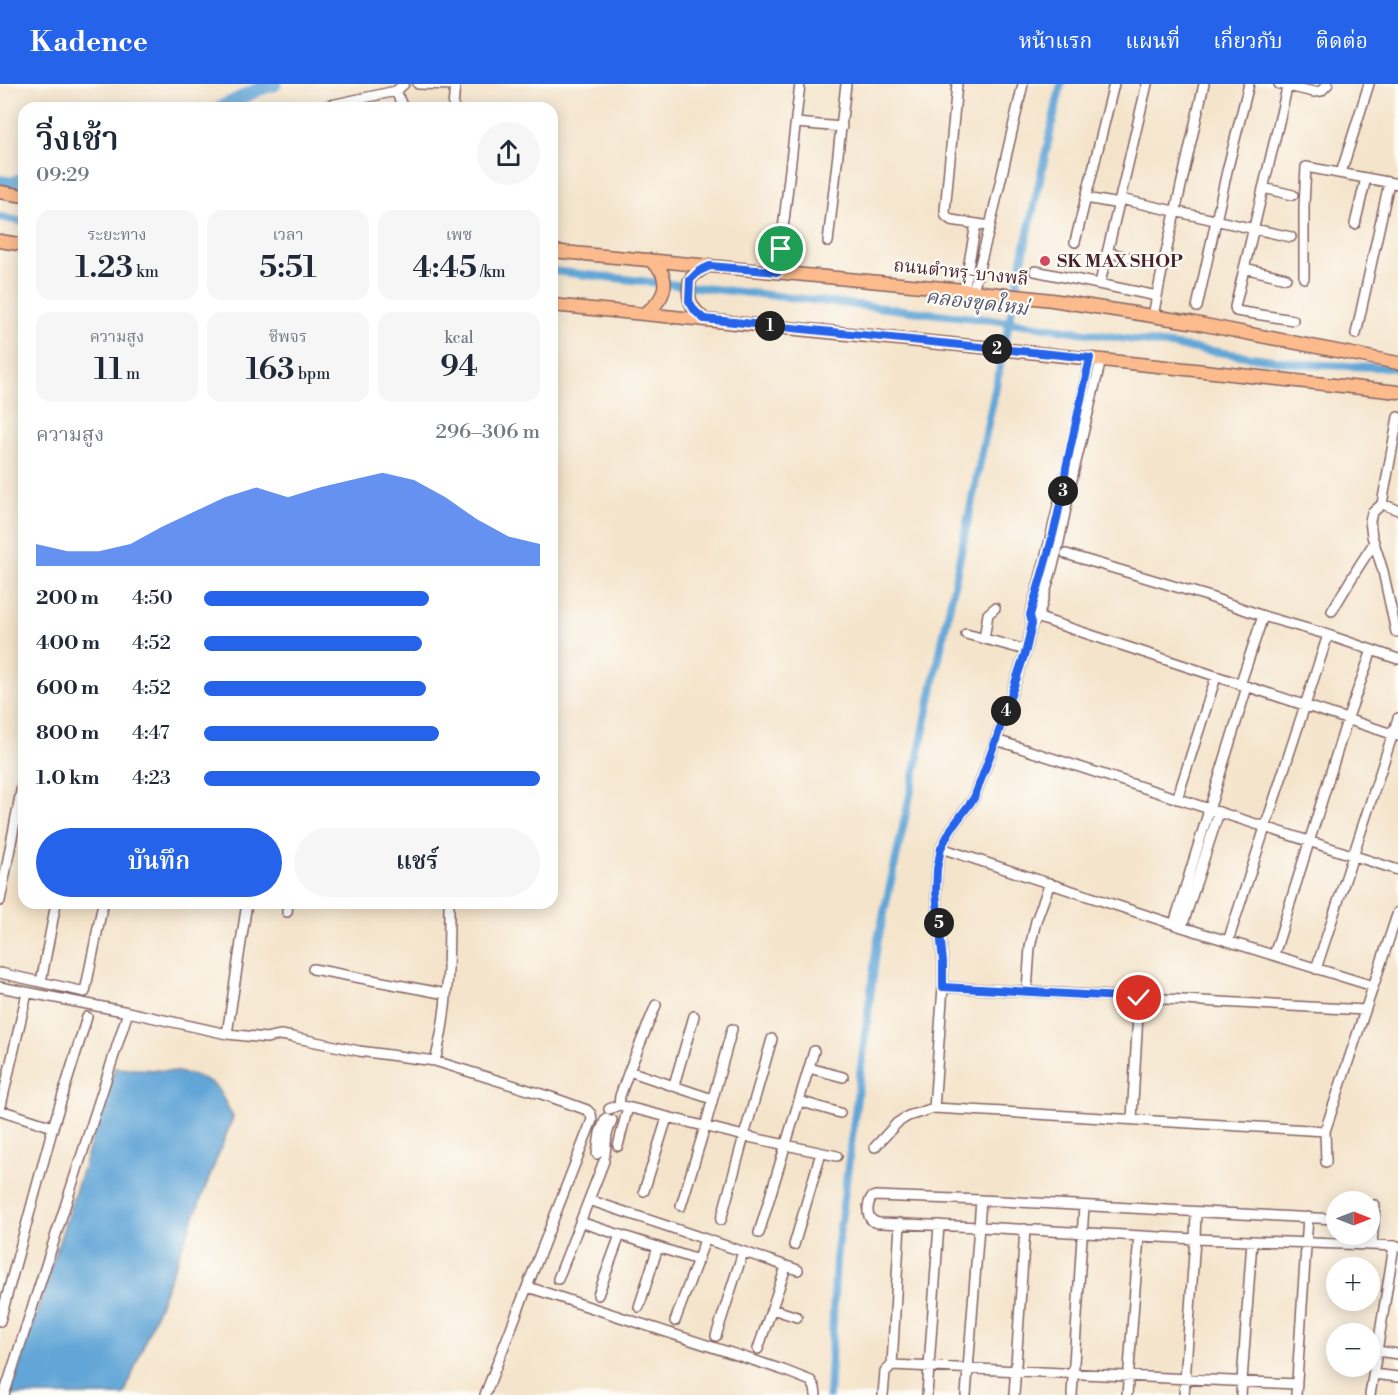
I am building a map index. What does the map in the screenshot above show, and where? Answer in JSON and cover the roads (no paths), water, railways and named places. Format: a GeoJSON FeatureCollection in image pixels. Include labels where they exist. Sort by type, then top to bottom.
{"type":"FeatureCollection","features":[{"type":"Feature","properties":{"kind":"main road"},"geometry":{"type":"LineString","coordinates":[[0,241],[18,244]]}},
{"type":"Feature","properties":{"kind":"main road","name":"ถนนตำหรุ-บางพลี"},"geometry":{"type":"LineString","coordinates":[[558,251],[1032,297],[1153,316],[1398,363]]}},
{"type":"Feature","properties":{"kind":"main road"},"geometry":{"type":"LineString","coordinates":[[645,313],[661,299],[664,284],[662,273],[657,265],[648,260]]}},
{"type":"Feature","properties":{"kind":"main road"},"geometry":{"type":"LineString","coordinates":[[704,319],[695,311],[689,301],[688,293],[690,280],[699,271],[710,266]]}},
{"type":"Feature","properties":{"kind":"main road"},"geometry":{"type":"LineString","coordinates":[[558,306],[992,348],[1398,392]]}},
{"type":"Feature","properties":{"kind":"street"},"geometry":{"type":"LineString","coordinates":[[365,102],[396,91],[404,84]]}},
{"type":"Feature","properties":{"kind":"street"},"geometry":{"type":"LineString","coordinates":[[418,84],[455,85],[454,102]]}},
{"type":"Feature","properties":{"kind":"street"},"geometry":{"type":"LineString","coordinates":[[778,272],[800,84]]}},
{"type":"Feature","properties":{"kind":"street"},"geometry":{"type":"LineString","coordinates":[[828,242],[846,84]]}},
{"type":"Feature","properties":{"kind":"street"},"geometry":{"type":"LineString","coordinates":[[957,84],[946,216],[951,220],[990,226]]}},
{"type":"Feature","properties":{"kind":"street"},"geometry":{"type":"LineString","coordinates":[[969,290],[990,226],[1023,84]]}},
{"type":"Feature","properties":{"kind":"street"},"geometry":{"type":"LineString","coordinates":[[1075,242],[1114,84]]}},
{"type":"Feature","properties":{"kind":"street"},"geometry":{"type":"LineString","coordinates":[[1100,283],[1147,84]]}},
{"type":"Feature","properties":{"kind":"street"},"geometry":{"type":"LineString","coordinates":[[1153,316],[1204,84]]}},
{"type":"Feature","properties":{"kind":"street"},"geometry":{"type":"LineString","coordinates":[[1197,307],[1249,84]]}},
{"type":"Feature","properties":{"kind":"street"},"geometry":{"type":"LineString","coordinates":[[1293,320],[1236,311],[1235,307],[1285,85],[1314,93],[1321,91],[1328,84]]}},
{"type":"Feature","properties":{"kind":"street"},"geometry":{"type":"LineString","coordinates":[[1341,173],[1369,84]]}},
{"type":"Feature","properties":{"kind":"street"},"geometry":{"type":"LineString","coordinates":[[396,91],[401,102]]}},
{"type":"Feature","properties":{"kind":"street"},"geometry":{"type":"LineString","coordinates":[[796,123],[842,127]]}},
{"type":"Feature","properties":{"kind":"street"},"geometry":{"type":"LineString","coordinates":[[1304,278],[1306,167],[1393,184],[1356,334]]}},
{"type":"Feature","properties":{"kind":"street"},"geometry":{"type":"LineString","coordinates":[[1355,224],[1366,178]]}},
{"type":"Feature","properties":{"kind":"street"},"geometry":{"type":"LineString","coordinates":[[1263,188],[1293,195]]}},
{"type":"Feature","properties":{"kind":"street"},"geometry":{"type":"LineString","coordinates":[[1086,198],[1175,211],[1291,237]]}},
{"type":"Feature","properties":{"kind":"street"},"geometry":{"type":"LineString","coordinates":[[969,290],[976,224]]}},
{"type":"Feature","properties":{"kind":"street"},"geometry":{"type":"LineString","coordinates":[[1107,252],[1163,266]]}},
{"type":"Feature","properties":{"kind":"street"},"geometry":{"type":"LineString","coordinates":[[1244,268],[1286,278]]}},
{"type":"Feature","properties":{"kind":"street"},"geometry":{"type":"LineString","coordinates":[[1035,271],[1157,296]]}},
{"type":"Feature","properties":{"kind":"street"},"geometry":{"type":"LineString","coordinates":[[934,1108],[943,987],[943,962],[936,892],[941,848],[951,829],[974,798],[1026,650],[1057,551],[1095,359]]}},
{"type":"Feature","properties":{"kind":"street"},"geometry":{"type":"LineString","coordinates":[[1396,632],[1370,521],[1372,513],[1382,504],[1398,417]]}},
{"type":"Feature","properties":{"kind":"street"},"geometry":{"type":"LineString","coordinates":[[1382,504],[1398,510]]}},
{"type":"Feature","properties":{"kind":"street"},"geometry":{"type":"LineString","coordinates":[[1332,612],[1374,543]]}},
{"type":"Feature","properties":{"kind":"street"},"geometry":{"type":"LineString","coordinates":[[1066,554],[1207,596],[1398,659]]}},
{"type":"Feature","properties":{"kind":"street"},"geometry":{"type":"LineString","coordinates":[[984,639],[988,614],[995,608]]}},
{"type":"Feature","properties":{"kind":"street"},"geometry":{"type":"LineString","coordinates":[[1178,925],[1214,811],[1263,616]]}},
{"type":"Feature","properties":{"kind":"street"},"geometry":{"type":"LineString","coordinates":[[1034,619],[1395,735]]}},
{"type":"Feature","properties":{"kind":"street"},"geometry":{"type":"LineString","coordinates":[[966,634],[1026,650]]}},
{"type":"Feature","properties":{"kind":"street"},"geometry":{"type":"LineString","coordinates":[[1228,941],[1328,635]]}},
{"type":"Feature","properties":{"kind":"street"},"geometry":{"type":"LineString","coordinates":[[1274,955],[1308,841],[1372,650]]}},
{"type":"Feature","properties":{"kind":"street"},"geometry":{"type":"LineString","coordinates":[[1177,799],[1216,677]]}},
{"type":"Feature","properties":{"kind":"street"},"geometry":{"type":"LineString","coordinates":[[1316,969],[1395,735],[1398,718]]}},
{"type":"Feature","properties":{"kind":"street"},"geometry":{"type":"LineString","coordinates":[[996,740],[1398,870]]}},
{"type":"Feature","properties":{"kind":"street"},"geometry":{"type":"LineString","coordinates":[[0,901],[18,824]]}},
{"type":"Feature","properties":{"kind":"street"},"geometry":{"type":"LineString","coordinates":[[941,848],[1372,986]]}},
{"type":"Feature","properties":{"kind":"street"},"geometry":{"type":"LineString","coordinates":[[1027,991],[1030,947],[1036,921],[1050,882]]}},
{"type":"Feature","properties":{"kind":"street"},"geometry":{"type":"LineString","coordinates":[[40,982],[55,909]]}},
{"type":"Feature","properties":{"kind":"street"},"geometry":{"type":"LineString","coordinates":[[0,973],[85,992],[102,909]]}},
{"type":"Feature","properties":{"kind":"street"},"geometry":{"type":"LineString","coordinates":[[227,1034],[246,909]]}},
{"type":"Feature","properties":{"kind":"street"},"geometry":{"type":"LineString","coordinates":[[435,1061],[444,1018],[449,958],[449,909]]}},
{"type":"Feature","properties":{"kind":"street"},"geometry":{"type":"LineString","coordinates":[[1326,1162],[1325,1131],[1398,912]]}},
{"type":"Feature","properties":{"kind":"street"},"geometry":{"type":"LineString","coordinates":[[313,969],[446,994]]}},
{"type":"Feature","properties":{"kind":"street"},"geometry":{"type":"LineString","coordinates":[[0,987],[227,1034],[266,1038],[280,1035],[359,1051],[435,1061],[587,1110],[592,1120],[485,1395]]}},
{"type":"Feature","properties":{"kind":"street"},"geometry":{"type":"LineString","coordinates":[[943,987],[1365,1010]]}},
{"type":"Feature","properties":{"kind":"street"},"geometry":{"type":"LineString","coordinates":[[27,993],[0,1110],[53,1127]]}},
{"type":"Feature","properties":{"kind":"street"},"geometry":{"type":"LineString","coordinates":[[1132,1119],[1139,998]]}},
{"type":"Feature","properties":{"kind":"street"},"geometry":{"type":"LineString","coordinates":[[558,1279],[600,1171],[604,1133],[615,1111],[656,1005]]}},
{"type":"Feature","properties":{"kind":"street"},"geometry":{"type":"LineString","coordinates":[[4,1395],[128,1012]]}},
{"type":"Feature","properties":{"kind":"street"},"geometry":{"type":"LineString","coordinates":[[674,1085],[694,1016]]}},
{"type":"Feature","properties":{"kind":"street"},"geometry":{"type":"LineString","coordinates":[[0,1321],[53,1127],[87,1017]]}},
{"type":"Feature","properties":{"kind":"street"},"geometry":{"type":"LineString","coordinates":[[681,1206],[732,1029]]}},
{"type":"Feature","properties":{"kind":"street"},"geometry":{"type":"LineString","coordinates":[[721,1220],[772,1039]]}},
{"type":"Feature","properties":{"kind":"street"},"geometry":{"type":"LineString","coordinates":[[759,1233],[814,1051]]}},
{"type":"Feature","properties":{"kind":"street"},"geometry":{"type":"LineString","coordinates":[[809,1068],[843,1077]]}},
{"type":"Feature","properties":{"kind":"street"},"geometry":{"type":"LineString","coordinates":[[629,1071],[712,1100]]}},
{"type":"Feature","properties":{"kind":"street"},"geometry":{"type":"LineString","coordinates":[[799,1101],[840,1113]]}},
{"type":"Feature","properties":{"kind":"street"},"geometry":{"type":"LineString","coordinates":[[875,1147],[897,1123],[908,1116],[934,1108],[1325,1131]]}},
{"type":"Feature","properties":{"kind":"street"},"geometry":{"type":"LineString","coordinates":[[615,1111],[667,1118],[837,1156]]}},
{"type":"Feature","properties":{"kind":"street"},"geometry":{"type":"LineString","coordinates":[[615,1111],[618,1146]]}},
{"type":"Feature","properties":{"kind":"street"},"geometry":{"type":"LineString","coordinates":[[644,1191],[667,1118]]}},
{"type":"Feature","properties":{"kind":"street"},"geometry":{"type":"LineString","coordinates":[[588,1131],[604,1133]]}},
{"type":"Feature","properties":{"kind":"street"},"geometry":{"type":"LineString","coordinates":[[794,1245],[821,1153]]}},
{"type":"Feature","properties":{"kind":"street"},"geometry":{"type":"LineString","coordinates":[[1326,1218],[875,1196],[871,1198],[868,1213],[874,1223],[1326,1244]]}},
{"type":"Feature","properties":{"kind":"street"},"geometry":{"type":"LineString","coordinates":[[589,1200],[798,1270]]}},
{"type":"Feature","properties":{"kind":"street"},"geometry":{"type":"LineString","coordinates":[[966,1395],[981,1200]]}},
{"type":"Feature","properties":{"kind":"street"},"geometry":{"type":"LineString","coordinates":[[1072,1395],[1084,1206]]}},
{"type":"Feature","properties":{"kind":"street"},"geometry":{"type":"LineString","coordinates":[[1184,1395],[1196,1212]]}},
{"type":"Feature","properties":{"kind":"street"},"geometry":{"type":"LineString","coordinates":[[1296,1395],[1308,1217]]}},
{"type":"Feature","properties":{"kind":"street"},"geometry":{"type":"LineString","coordinates":[[580,1222],[698,1260]]}},
{"type":"Feature","properties":{"kind":"street"},"geometry":{"type":"LineString","coordinates":[[883,1395],[885,1372],[892,1365],[900,1223]]}},
{"type":"Feature","properties":{"kind":"street"},"geometry":{"type":"LineString","coordinates":[[927,1395],[939,1225]]}},
{"type":"Feature","properties":{"kind":"street"},"geometry":{"type":"LineString","coordinates":[[1014,1395],[1024,1229]]}},
{"type":"Feature","properties":{"kind":"street"},"geometry":{"type":"LineString","coordinates":[[598,1295],[620,1235]]}},
{"type":"Feature","properties":{"kind":"street"},"geometry":{"type":"LineString","coordinates":[[1127,1395],[1139,1236]]}},
{"type":"Feature","properties":{"kind":"street"},"geometry":{"type":"LineString","coordinates":[[675,1322],[705,1240]]}},
{"type":"Feature","properties":{"kind":"street"},"geometry":{"type":"LineString","coordinates":[[1240,1395],[1252,1241]]}},
{"type":"Feature","properties":{"kind":"street"},"geometry":{"type":"LineString","coordinates":[[1372,1245],[1396,1246],[1379,1323]]}},
{"type":"Feature","properties":{"kind":"street"},"geometry":{"type":"LineString","coordinates":[[639,1307],[658,1247]]}},
{"type":"Feature","properties":{"kind":"street"},"geometry":{"type":"LineString","coordinates":[[716,1336],[743,1252]]}},
{"type":"Feature","properties":{"kind":"street"},"geometry":{"type":"LineString","coordinates":[[758,1349],[786,1267]]}},
{"type":"Feature","properties":{"kind":"street"},"geometry":{"type":"LineString","coordinates":[[528,1287],[783,1370],[811,1381],[816,1395]]}},
{"type":"Feature","properties":{"kind":"street"},"geometry":{"type":"LineString","coordinates":[[772,1309],[797,1317]]}},
{"type":"Feature","properties":{"kind":"street"},"geometry":{"type":"LineString","coordinates":[[1380,1352],[1398,1354]]}},
{"type":"Feature","properties":{"kind":"street"},"geometry":{"type":"LineString","coordinates":[[892,1365],[1297,1384]]}},
{"type":"Feature","properties":{"kind":"street"},"geometry":{"type":"LineString","coordinates":[[1380,1375],[1398,1377]]}},
{"type":"Feature","properties":{"kind":"street"},"geometry":{"type":"LineString","coordinates":[[1370,1395],[1373,1377]]}},
{"type":"Feature","properties":{"kind":"water"},"geometry":{"type":"Polygon","coordinates":[[[115,1068],[179,1072],[204,1079],[216,1087],[233,1117],[124,1395],[10,1395],[115,1068]]]}},
{"type":"Feature","properties":{"kind":"waterway"},"geometry":{"type":"LineString","coordinates":[[232,102],[275,84]]}},
{"type":"Feature","properties":{"kind":"waterway"},"geometry":{"type":"LineString","coordinates":[[829,1395],[836,1259],[877,944],[1061,84]]}},
{"type":"Feature","properties":{"kind":"waterway"},"geometry":{"type":"LineString","coordinates":[[0,182],[13,184],[18,181]]}},
{"type":"Feature","properties":{"kind":"waterway","name":"คลองขุดใหม่"},"geometry":{"type":"LineString","coordinates":[[0,217],[18,221]]}},
{"type":"Feature","properties":{"kind":"waterway","name":"คลองขุดใหม่"},"geometry":{"type":"LineString","coordinates":[[558,272],[1010,322],[1301,364],[1398,368]]}},
{"type":"Feature","properties":{"kind":"place","name":"SK MAX SHOP"},"geometry":{"type":"Point","coordinates":[1045,261]}}]}
